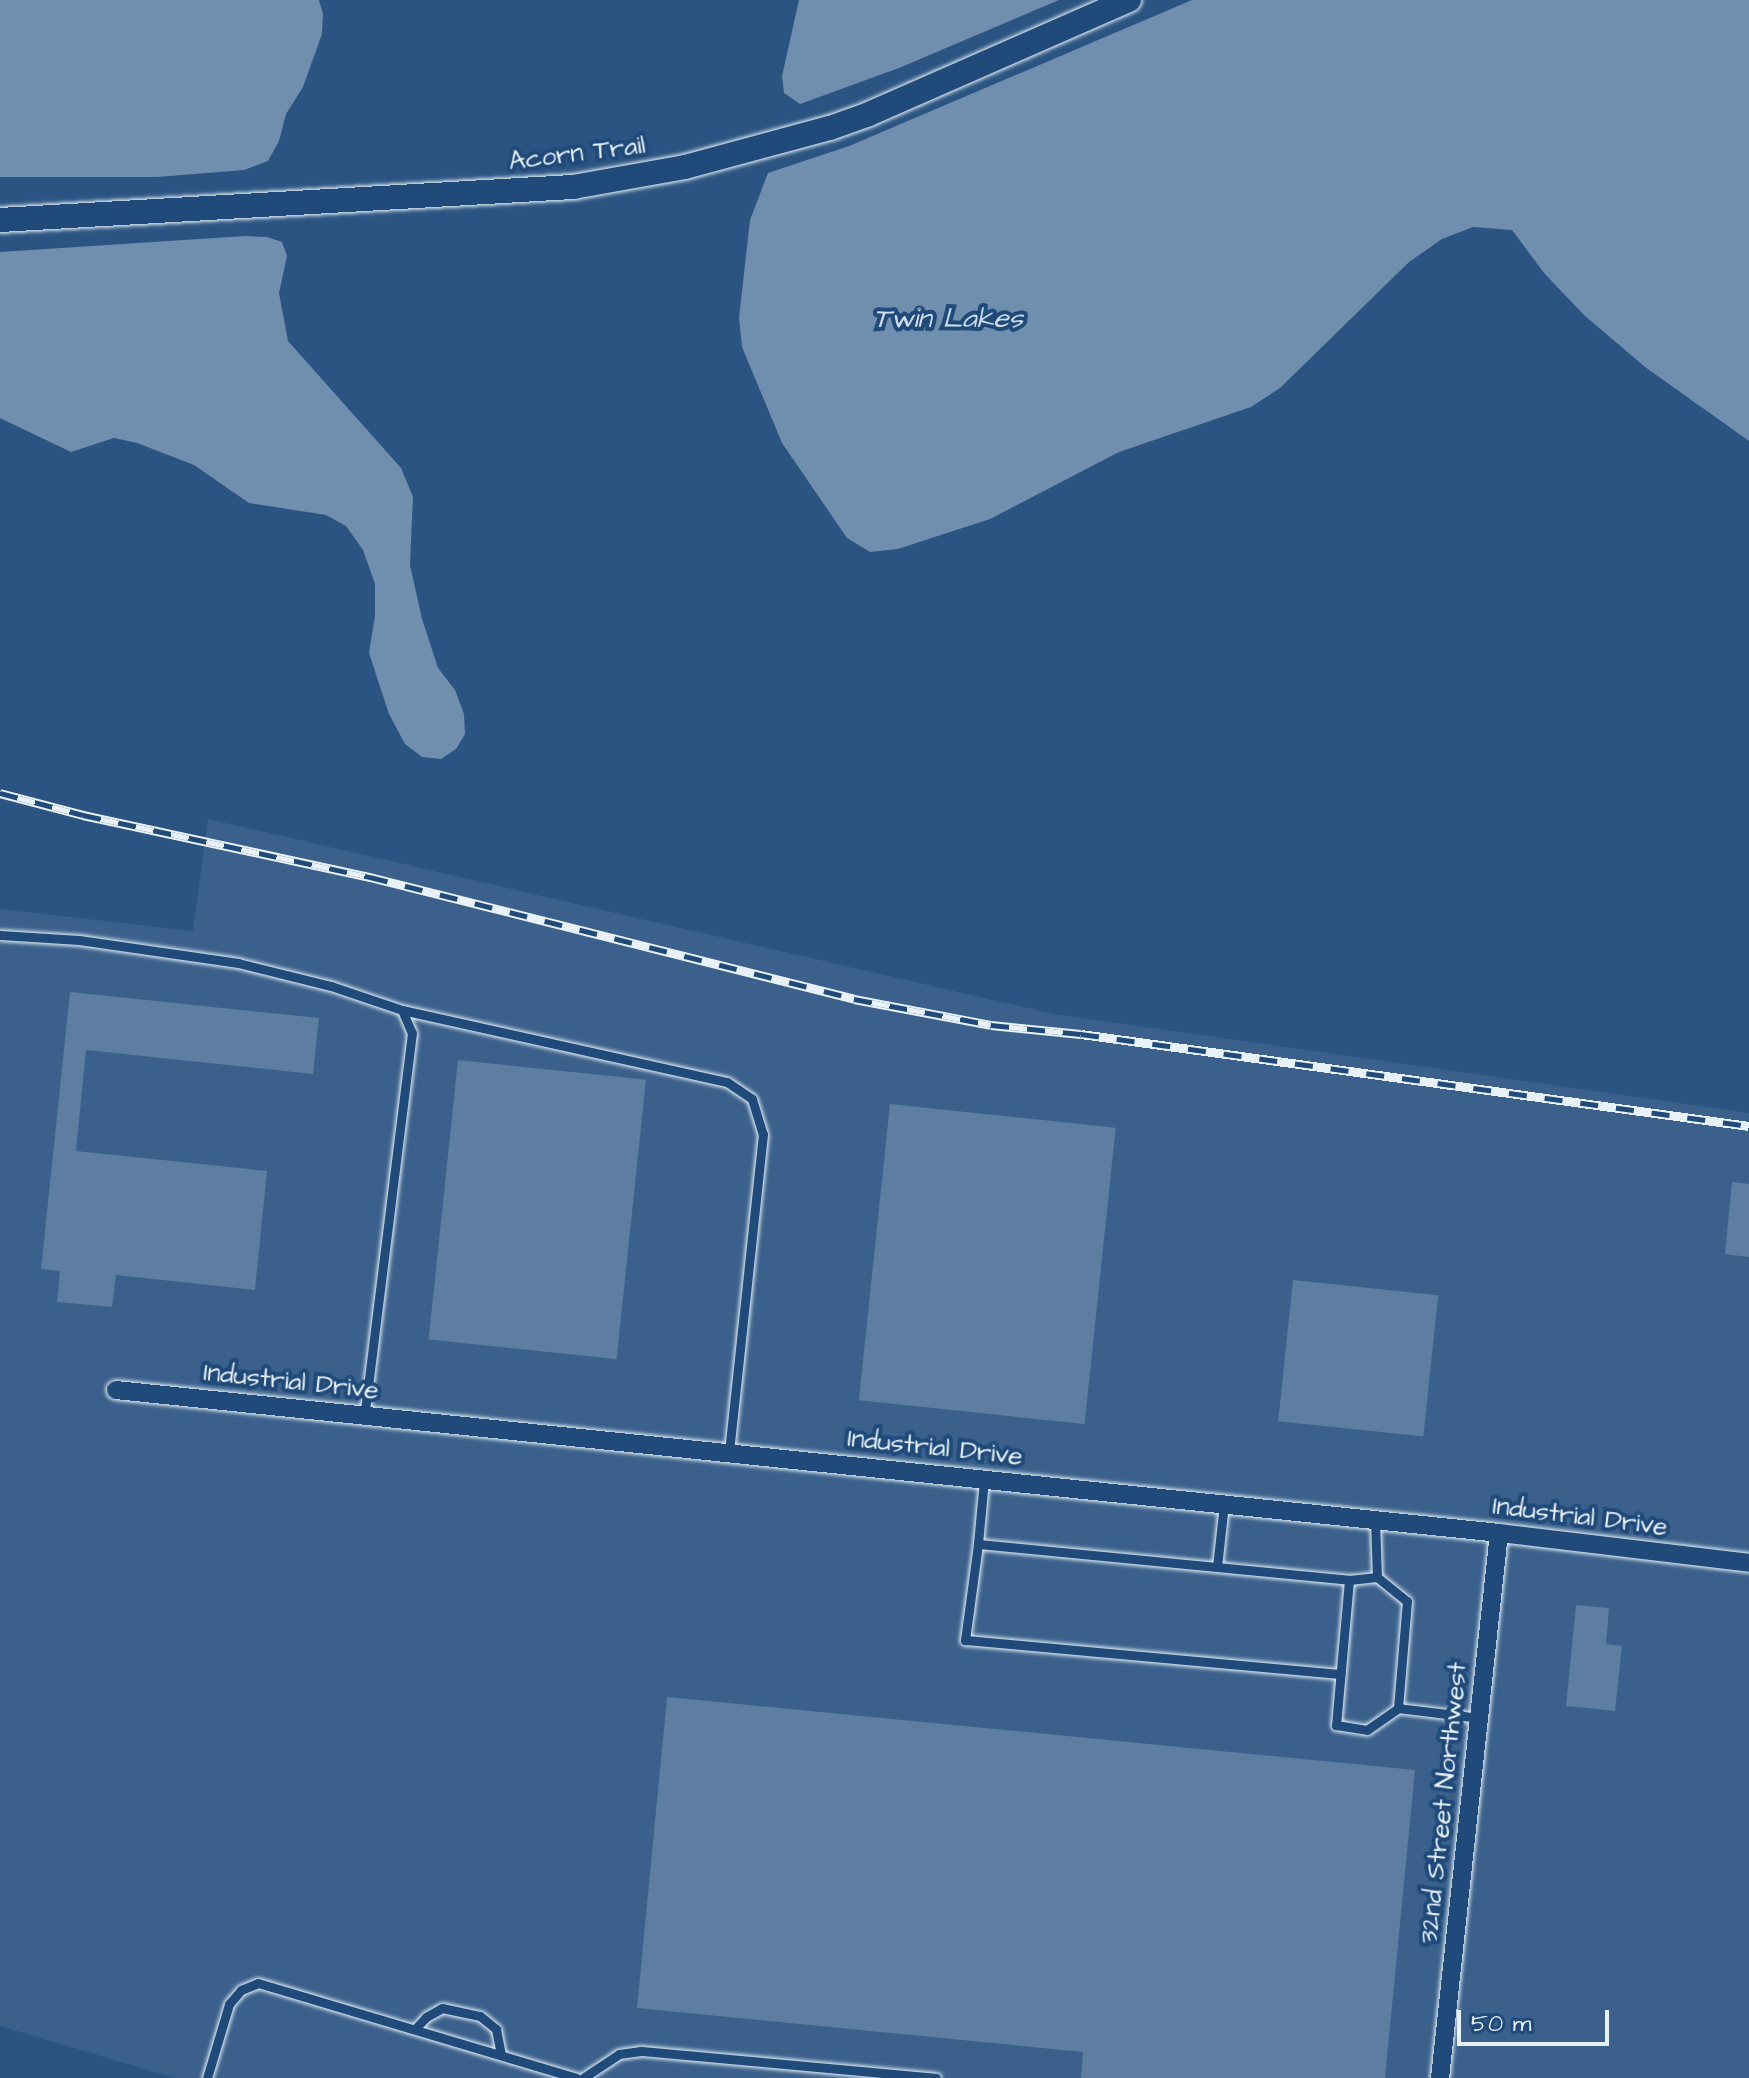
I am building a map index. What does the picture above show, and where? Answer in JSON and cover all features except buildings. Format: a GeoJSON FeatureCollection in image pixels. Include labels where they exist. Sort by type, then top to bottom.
{"type":"FeatureCollection","features":[{"type":"Feature","properties":{"kind":"street","name":"Acorn Trail"},"geometry":{"type":"LineString","coordinates":[[0,220],[573,187],[685,167],[830,128],[869,114],[1129,0]]}},
{"type":"Feature","properties":{"kind":"street","name":"Industrial Drive"},"geometry":{"type":"LineString","coordinates":[[116,1390],[1499,1533],[1749,1563]]}},
{"type":"Feature","properties":{"kind":"street","name":"32nd Street Northwest"},"geometry":{"type":"LineString","coordinates":[[1440,2078],[1499,1533]]}},
{"type":"Feature","properties":{"kind":"lane"},"geometry":{"type":"LineString","coordinates":[[0,935],[109,944],[238,963],[331,986],[402,1010],[727,1082],[752,1099],[763,1134],[729,1453]]}},
{"type":"Feature","properties":{"kind":"lane"},"geometry":{"type":"LineString","coordinates":[[364,1416],[412,1033],[402,1010]]}},
{"type":"Feature","properties":{"kind":"lane"},"geometry":{"type":"LineString","coordinates":[[984,1480],[965,1640],[1340,1674]]}},
{"type":"Feature","properties":{"kind":"lane"},"geometry":{"type":"LineString","coordinates":[[1217,1567],[1224,1504]]}},
{"type":"Feature","properties":{"kind":"lane"},"geometry":{"type":"LineString","coordinates":[[1375,1520],[1377,1577]]}},
{"type":"Feature","properties":{"kind":"lane"},"geometry":{"type":"LineString","coordinates":[[978,1544],[1349,1580],[1377,1577],[1407,1601],[1398,1708]]}},
{"type":"Feature","properties":{"kind":"lane"},"geometry":{"type":"LineString","coordinates":[[1349,1580],[1336,1725],[1367,1730],[1398,1708],[1479,1718]]}},
{"type":"Feature","properties":{"kind":"lane"},"geometry":{"type":"LineString","coordinates":[[207,2078],[229,2004],[241,1990],[258,1983],[576,2078]]}},
{"type":"Feature","properties":{"kind":"lane"},"geometry":{"type":"LineString","coordinates":[[415,2029],[426,2017],[442,2008],[480,2016],[496,2029],[501,2055]]}},
{"type":"Feature","properties":{"kind":"lane"},"geometry":{"type":"LineString","coordinates":[[583,2078],[619,2054],[641,2051],[936,2078]]}},
{"type":"Feature","properties":{"kind":"shaded area"},"geometry":{"type":"Polygon","coordinates":[[[208,819],[1054,1014],[1749,1113],[1749,2078],[175,2078],[0,2026],[0,909],[193,931],[208,819]]]}},
{"type":"Feature","properties":{"kind":"water"},"geometry":{"type":"Polygon","coordinates":[[[0,0],[319,0],[323,14],[322,34],[303,87],[286,114],[279,141],[268,161],[244,170],[157,177],[0,177],[0,0]]]}},
{"type":"Feature","properties":{"kind":"water"},"geometry":{"type":"Polygon","coordinates":[[[799,0],[1059,0],[899,68],[800,104],[784,93],[782,76],[799,0]]]}},
{"type":"Feature","properties":{"kind":"water","name":"Twin Lakes"},"geometry":{"type":"Polygon","coordinates":[[[1192,0],[1749,0],[1749,441],[1645,367],[1584,315],[1544,273],[1512,230],[1473,227],[1442,239],[1409,262],[1280,388],[1251,407],[1119,452],[990,519],[898,549],[870,552],[847,538],[782,443],[742,347],[739,318],[750,220],[768,173],[849,146],[1192,0]]]}},
{"type":"Feature","properties":{"kind":"water"},"geometry":{"type":"Polygon","coordinates":[[[267,237],[282,242],[287,256],[279,293],[288,341],[401,468],[413,497],[410,565],[422,619],[438,668],[455,690],[464,714],[465,734],[456,749],[441,759],[422,757],[405,744],[389,714],[369,653],[375,615],[375,584],[363,550],[346,526],[326,515],[249,503],[194,465],[137,443],[114,438],[71,452],[0,418],[0,252],[267,237]]]}},
{"type":"Feature","properties":{"kind":"railway"},"geometry":{"type":"LineString","coordinates":[[0,793],[83,815],[370,877],[854,999],[991,1025],[1081,1034],[1749,1126]]}}]}
